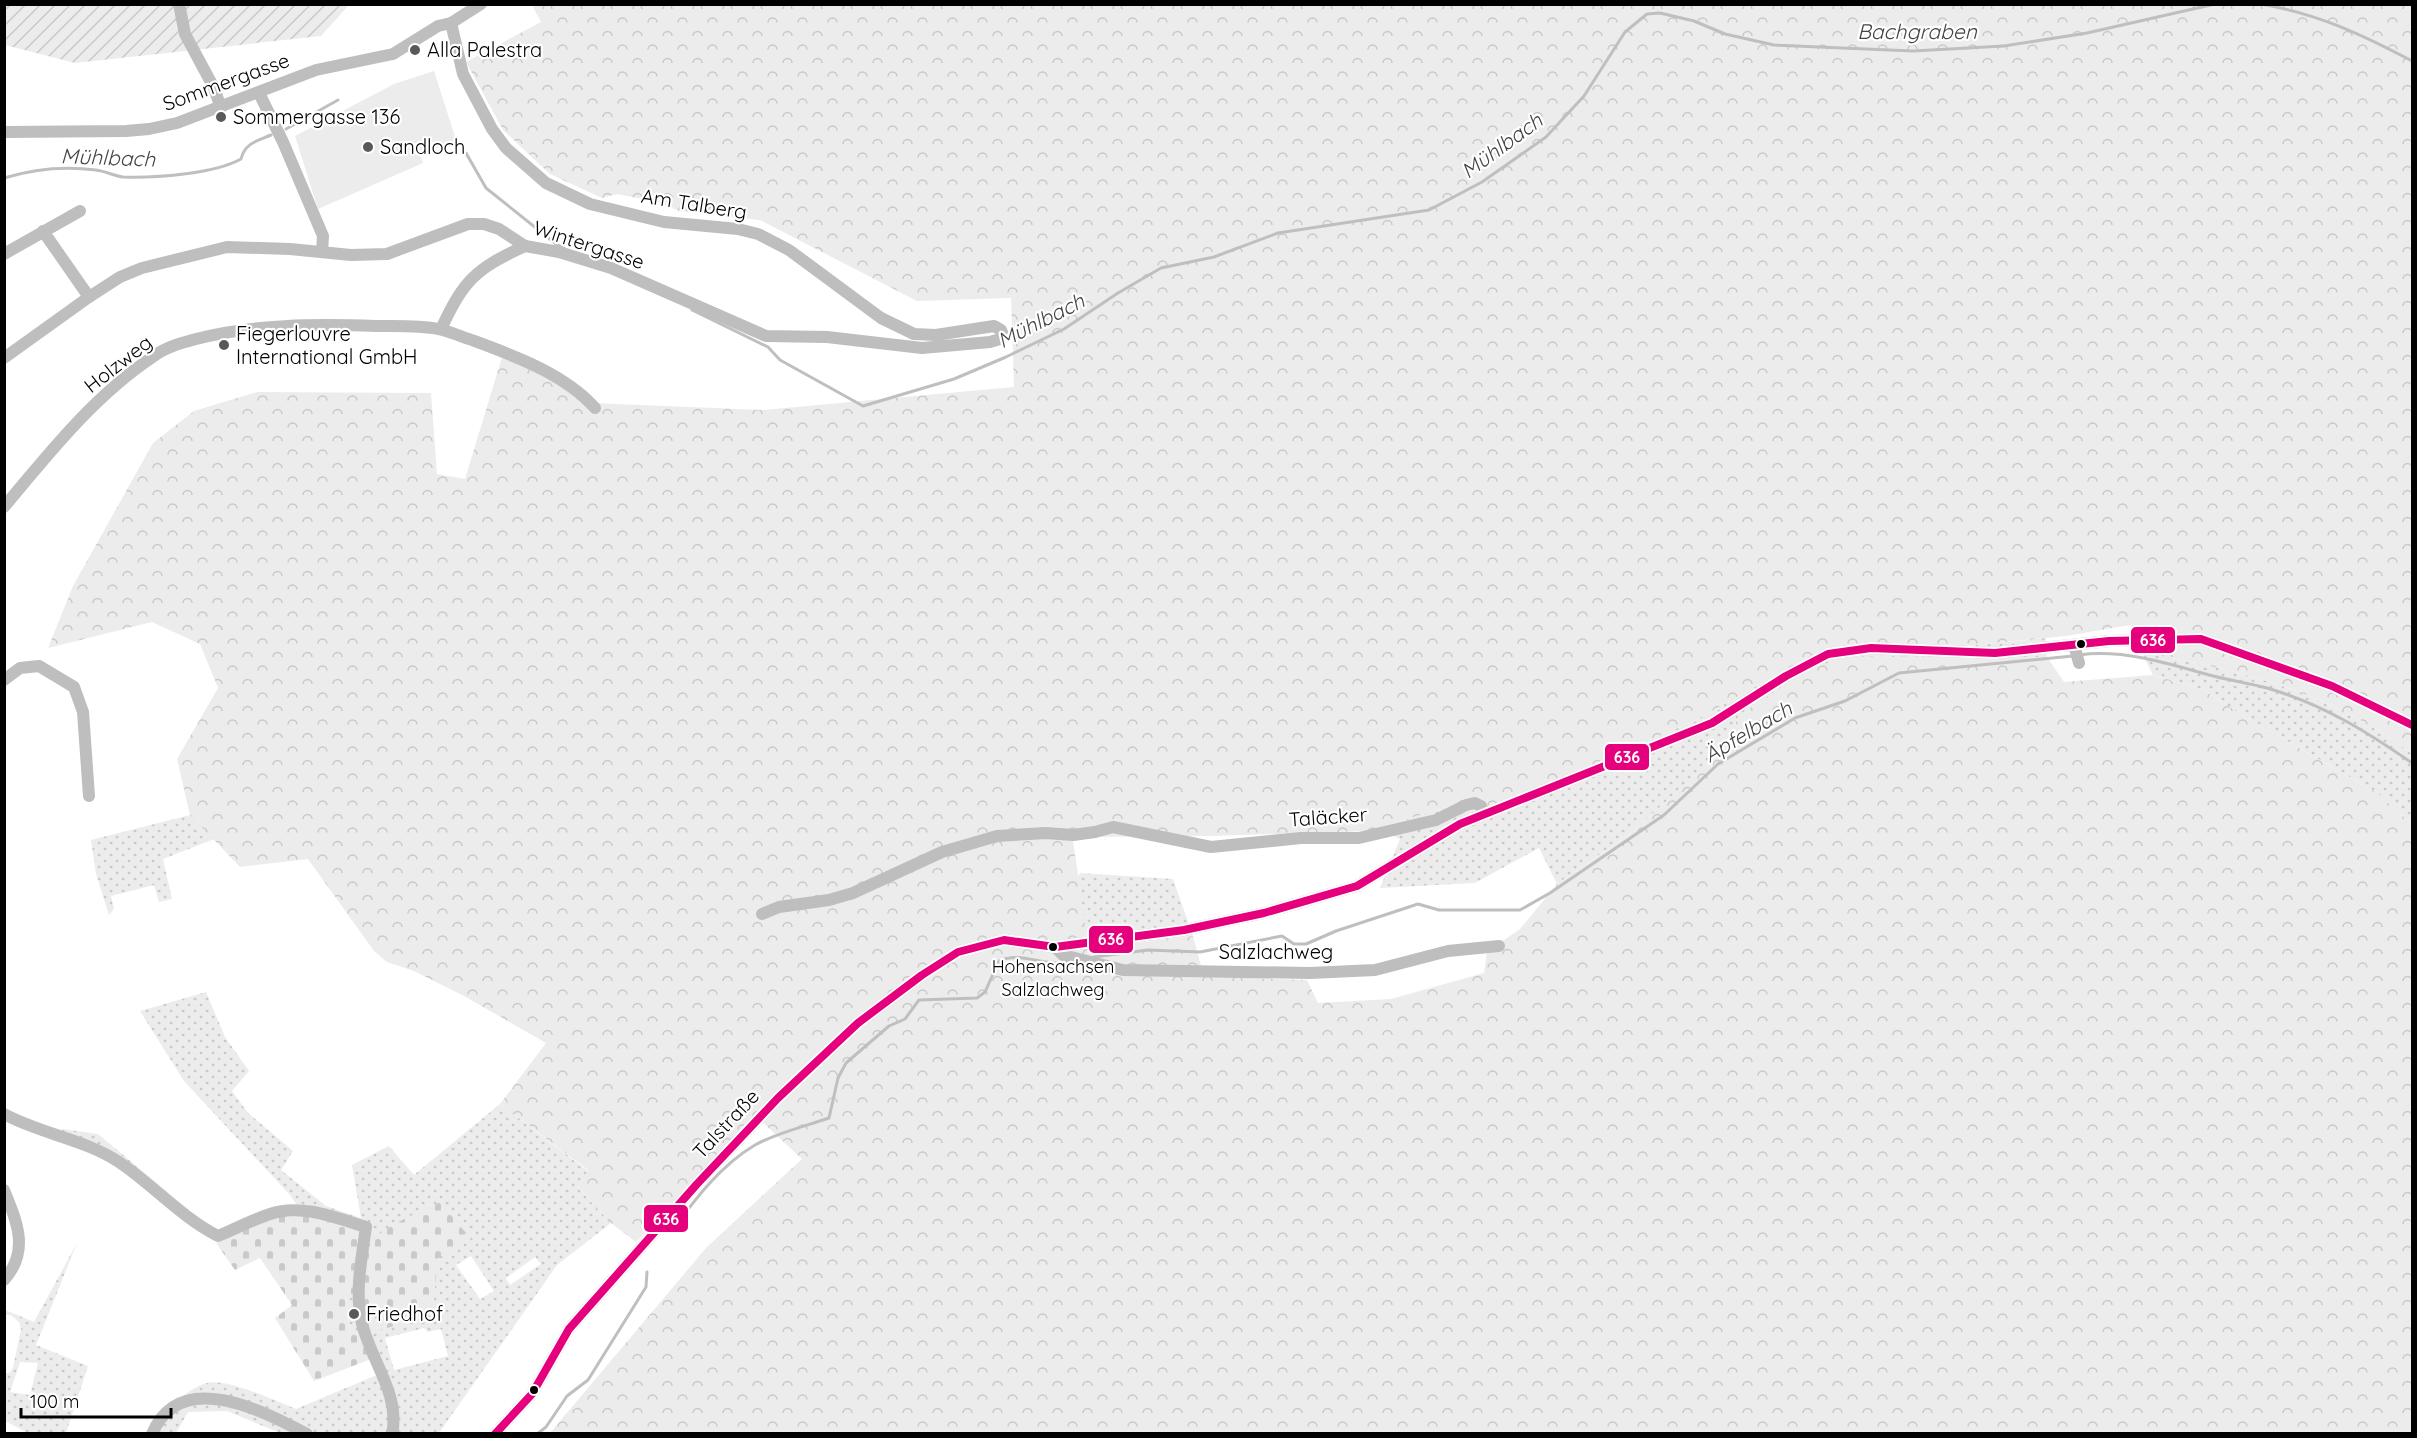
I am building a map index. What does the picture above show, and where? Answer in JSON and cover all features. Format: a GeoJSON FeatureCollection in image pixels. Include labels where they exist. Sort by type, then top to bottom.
{"type":"FeatureCollection","features":[{"type":"Feature","properties":{"kind":"street"},"geometry":{"type":"LineString","coordinates":[[179,4],[185,34],[214,88],[221,108]]}},
{"type":"Feature","properties":{"kind":"street","name":"Sommergasse"},"geometry":{"type":"LineString","coordinates":[[4,132],[149,129],[177,123],[315,70],[393,54],[438,26],[451,23],[481,4]]}},
{"type":"Feature","properties":{"kind":"street","name":"Am Talberg"},"geometry":{"type":"LineString","coordinates":[[451,23],[463,74],[492,129],[506,148],[546,183],[600,207],[664,222],[738,229],[758,234],[789,250],[881,318],[914,334],[936,335],[994,326],[1001,330]]}},
{"type":"Feature","properties":{"kind":"street"},"geometry":{"type":"LineString","coordinates":[[259,93],[283,142],[323,236],[322,252]]}},
{"type":"Feature","properties":{"kind":"street"},"geometry":{"type":"LineString","coordinates":[[4,254],[80,211]]}},
{"type":"Feature","properties":{"kind":"street","name":"Wintergasse"},"geometry":{"type":"LineString","coordinates":[[4,358],[89,297],[120,277],[142,268],[221,248],[254,247],[351,255],[387,254],[468,224],[484,224],[500,230],[525,246],[559,252],[611,268],[766,336],[827,337],[922,348],[990,342],[1000,339],[1003,335],[1001,330]]}},
{"type":"Feature","properties":{"kind":"street"},"geometry":{"type":"LineString","coordinates":[[43,231],[89,297]]}},
{"type":"Feature","properties":{"kind":"street"},"geometry":{"type":"LineString","coordinates":[[441,329],[466,283],[494,261],[525,246]]}},
{"type":"Feature","properties":{"kind":"street","name":"Holzweg"},"geometry":{"type":"LineString","coordinates":[[4,507],[50,452],[105,396],[155,355],[178,344],[227,331],[263,327],[354,325],[441,329],[499,350],[551,375],[587,399],[595,408]]}},
{"type":"Feature","properties":{"kind":"street"},"geometry":{"type":"LineString","coordinates":[[1055,947],[1184,930],[1264,913],[1357,886],[1460,824],[1712,723],[1786,676],[1828,654],[1871,648],[1995,653],[2129,640],[2201,639],[2332,686],[2412,725]]}},
{"type":"Feature","properties":{"kind":"street"},"geometry":{"type":"LineString","coordinates":[[2074,645],[2079,663]]}},
{"type":"Feature","properties":{"kind":"street"},"geometry":{"type":"LineString","coordinates":[[4,680],[20,668],[39,666],[74,687],[83,712],[89,796]]}},
{"type":"Feature","properties":{"kind":"street","name":"Taläcker"},"geometry":{"type":"LineString","coordinates":[[762,914],[779,907],[829,900],[853,893],[942,852],[997,836],[1046,833],[1073,835],[1113,827],[1211,847],[1301,838],[1359,838],[1436,820],[1475,803],[1481,806],[1484,814]]}},
{"type":"Feature","properties":{"kind":"street","name":"Talstraße"},"geometry":{"type":"LineString","coordinates":[[495,1434],[532,1394],[569,1329],[697,1184],[778,1098],[858,1023],[922,975],[958,952],[1004,940],[1055,947]]}},
{"type":"Feature","properties":{"kind":"street","name":"Salzlachweg"},"geometry":{"type":"LineString","coordinates":[[1055,947],[1063,955],[1123,969],[1310,973],[1375,970],[1448,951],[1499,946]]}},
{"type":"Feature","properties":{"kind":"street"},"geometry":{"type":"LineString","coordinates":[[4,1114],[17,1121],[92,1148],[119,1162],[187,1216],[218,1236],[271,1213],[294,1210],[310,1211],[366,1227],[359,1309],[366,1339],[384,1378],[391,1402],[394,1422],[392,1434]]}},
{"type":"Feature","properties":{"kind":"street"},"geometry":{"type":"LineString","coordinates":[[4,1190],[15,1216],[20,1245],[14,1270],[4,1280]]}},
{"type":"Feature","properties":{"kind":"street"},"geometry":{"type":"LineString","coordinates":[[152,1434],[165,1413],[178,1402],[211,1398],[233,1401],[308,1434]]}},
{"type":"Feature","properties":{"kind":"green space"},"geometry":{"type":"Polygon","coordinates":[[[4,5],[349,5],[321,36],[75,63],[5,45],[4,5]]]}},
{"type":"Feature","properties":{"kind":"green space"},"geometry":{"type":"Polygon","coordinates":[[[532,5],[2412,5],[2412,754],[2383,733],[2351,715],[2284,687],[2213,667],[2142,653],[2130,625],[2066,636],[1943,648],[1873,643],[1810,656],[1694,721],[1490,808],[1479,797],[1369,831],[1098,837],[1073,841],[1089,949],[1193,936],[1203,973],[1250,978],[1307,980],[1318,1003],[1391,999],[1484,973],[1487,952],[1520,929],[1557,884],[1628,835],[1725,750],[1739,715],[1795,678],[1842,656],[2047,657],[2064,682],[2153,675],[2204,690],[2237,712],[2377,793],[2412,824],[2412,1433],[550,1433],[706,1248],[802,1159],[757,1117],[636,1242],[611,1223],[578,1188],[588,1170],[500,1104],[546,1043],[464,996],[414,971],[387,962],[374,951],[308,859],[240,867],[190,815],[177,759],[218,688],[200,644],[152,622],[48,648],[73,586],[153,443],[194,411],[257,392],[431,393],[437,474],[465,479],[503,354],[591,403],[763,410],[1014,387],[1011,298],[917,301],[760,220],[679,211],[662,203],[617,194],[602,198],[550,174],[503,130],[466,62],[541,22],[532,5]]]}},
{"type":"Feature","properties":{"kind":"green space","name":"Sandloch"},"geometry":{"type":"Polygon","coordinates":[[[434,71],[456,140],[420,155],[423,163],[318,209],[295,136],[394,84],[434,71]]]}},
{"type":"Feature","properties":{"kind":"green space"},"geometry":{"type":"Polygon","coordinates":[[[2046,638],[2047,657],[1991,659],[1739,715],[1725,750],[1628,835],[1557,884],[1539,848],[1475,883],[1380,888],[1400,839],[1379,829],[1479,797],[1490,808],[1694,721],[1810,656],[1873,643],[1943,648],[2046,638]]]}},
{"type":"Feature","properties":{"kind":"green space"},"geometry":{"type":"Polygon","coordinates":[[[2142,653],[2213,667],[2284,687],[2351,715],[2383,733],[2412,754],[2412,824],[2377,793],[2237,712],[2204,690],[2153,675],[2142,653]]]}},
{"type":"Feature","properties":{"kind":"green space"},"geometry":{"type":"Polygon","coordinates":[[[190,815],[214,839],[163,859],[172,899],[159,902],[154,885],[111,896],[114,909],[109,915],[96,874],[91,840],[190,815]]]}},
{"type":"Feature","properties":{"kind":"green space"},"geometry":{"type":"Polygon","coordinates":[[[1080,873],[1173,879],[1193,936],[1088,949],[1078,877],[1080,873]]]}},
{"type":"Feature","properties":{"kind":"green space"},"geometry":{"type":"Polygon","coordinates":[[[206,992],[225,1037],[249,1071],[232,1091],[248,1113],[293,1151],[281,1170],[326,1206],[361,1218],[352,1165],[389,1146],[414,1175],[500,1104],[588,1171],[578,1188],[611,1223],[557,1265],[439,1433],[280,1433],[227,1411],[188,1412],[176,1433],[147,1433],[182,1397],[207,1383],[216,1382],[239,1387],[296,1409],[377,1375],[361,1334],[350,1332],[346,1295],[304,1216],[290,1195],[184,1081],[140,1011],[206,992]],[[471,1256],[456,1265],[480,1299],[494,1291],[471,1256]],[[535,1257],[506,1278],[510,1285],[541,1264],[535,1257]],[[424,1328],[385,1338],[394,1370],[448,1356],[441,1329],[428,1332],[424,1328]]]}},
{"type":"Feature","properties":{"kind":"green space"},"geometry":{"type":"Polygon","coordinates":[[[62,1129],[98,1134],[189,1210],[187,1212],[63,1133],[62,1129]]]}},
{"type":"Feature","properties":{"kind":"green space"},"geometry":{"type":"Polygon","coordinates":[[[440,1202],[471,1239],[437,1259],[433,1315],[366,1334],[363,1282],[364,1267],[371,1243],[392,1225],[440,1202]]]}},
{"type":"Feature","properties":{"kind":"green space"},"geometry":{"type":"Polygon","coordinates":[[[304,1216],[338,1222],[360,1233],[355,1293],[346,1296],[350,1332],[361,1333],[371,1359],[314,1381],[275,1318],[292,1305],[260,1258],[235,1270],[216,1243],[271,1217],[304,1216]]]}},
{"type":"Feature","properties":{"kind":"green space"},"geometry":{"type":"Polygon","coordinates":[[[77,1243],[36,1345],[88,1366],[66,1433],[28,1433],[5,1421],[5,1373],[9,1373],[13,1368],[21,1329],[19,1322],[11,1315],[5,1315],[5,1310],[34,1322],[77,1243]],[[20,1362],[10,1392],[30,1395],[38,1363],[20,1362]]]}},
{"type":"Feature","properties":{"kind":"waterway","name":"Mühlbach"},"geometry":{"type":"LineString","coordinates":[[692,310],[768,347],[780,360],[863,406],[954,379],[1006,357],[1064,329],[1161,268],[1214,257],[1278,233],[1429,210],[1482,182],[1546,137],[1584,96],[1625,32],[1647,14],[1660,13],[1694,21],[1725,34],[1774,45],[1913,51],[2004,46],[2087,33],[2215,4]]}},
{"type":"Feature","properties":{"kind":"waterway","name":"Bachgraben"},"geometry":{"type":"LineString","coordinates":[[2261,4],[2301,13],[2339,26],[2412,61]]}},
{"type":"Feature","properties":{"kind":"waterway","name":"Mühlbach"},"geometry":{"type":"LineString","coordinates":[[286,129],[338,100]]}},
{"type":"Feature","properties":{"kind":"waterway","name":"Mühlbach"},"geometry":{"type":"LineString","coordinates":[[4,178],[26,172],[61,168],[96,170],[123,177],[167,176],[200,172],[241,159],[245,149],[256,141],[271,135]]}},
{"type":"Feature","properties":{"kind":"waterway","name":"Mühlbach"},"geometry":{"type":"LineString","coordinates":[[466,153],[486,188],[564,248]]}},
{"type":"Feature","properties":{"kind":"waterway","name":"Äpfelbach"},"geometry":{"type":"LineString","coordinates":[[2079,655],[2112,654],[2145,658],[2267,688],[2325,710],[2378,740],[2412,763]]}},
{"type":"Feature","properties":{"kind":"waterway","name":"Äpfelbach"},"geometry":{"type":"LineString","coordinates":[[1094,957],[1148,950],[1200,952],[1282,936],[1294,944],[1306,944],[1336,931],[1418,904],[1439,910],[1520,910],[1550,893],[1664,815],[1718,764],[1795,718],[1845,701],[1899,673],[2073,656]]}},
{"type":"Feature","properties":{"kind":"waterway","name":"Äpfelbach"},"geometry":{"type":"LineString","coordinates":[[672,1231],[709,1183],[743,1153],[772,1137],[829,1118],[838,1078],[846,1063],[889,1026],[905,1019],[919,1000],[977,998],[985,992],[999,961],[1008,958],[1025,958],[1052,963],[1070,961]]}},
{"type":"Feature","properties":{"kind":"waterway","name":"Äpfelbach"},"geometry":{"type":"LineString","coordinates":[[537,1434],[546,1427],[567,1396],[588,1380],[646,1287],[647,1272]]}},
{"type":"Feature","properties":{"kind":"transit line","name":"636"},"geometry":{"type":"LineString","coordinates":[[495,1434],[532,1394],[569,1329],[697,1184],[778,1098],[858,1023],[922,975],[958,952],[1004,940],[1055,947],[1184,930],[1264,913],[1357,886],[1460,824],[1712,723],[1786,676],[1828,654],[1871,648],[1995,653],[2109,641],[2201,639],[2332,686],[2412,725]]}},
{"type":"Feature","properties":{"kind":"place","name":"Alla Palestra"},"geometry":{"type":"Point","coordinates":[415,50]}},
{"type":"Feature","properties":{"kind":"place","name":"Sommergasse 136"},"geometry":{"type":"Point","coordinates":[221,117]}},
{"type":"Feature","properties":{"kind":"place","name":"Sandloch"},"geometry":{"type":"Point","coordinates":[368,147]}},
{"type":"Feature","properties":{"kind":"place","name":"Fiegerlouvre International GmbH"},"geometry":{"type":"Point","coordinates":[224,345]}},
{"type":"Feature","properties":{"kind":"place","name":"Hohensachsen Salzlachweg"},"geometry":{"type":"Point","coordinates":[1053,947]}},
{"type":"Feature","properties":{"kind":"place","name":"Friedhof"},"geometry":{"type":"Point","coordinates":[354,1314]}}]}
